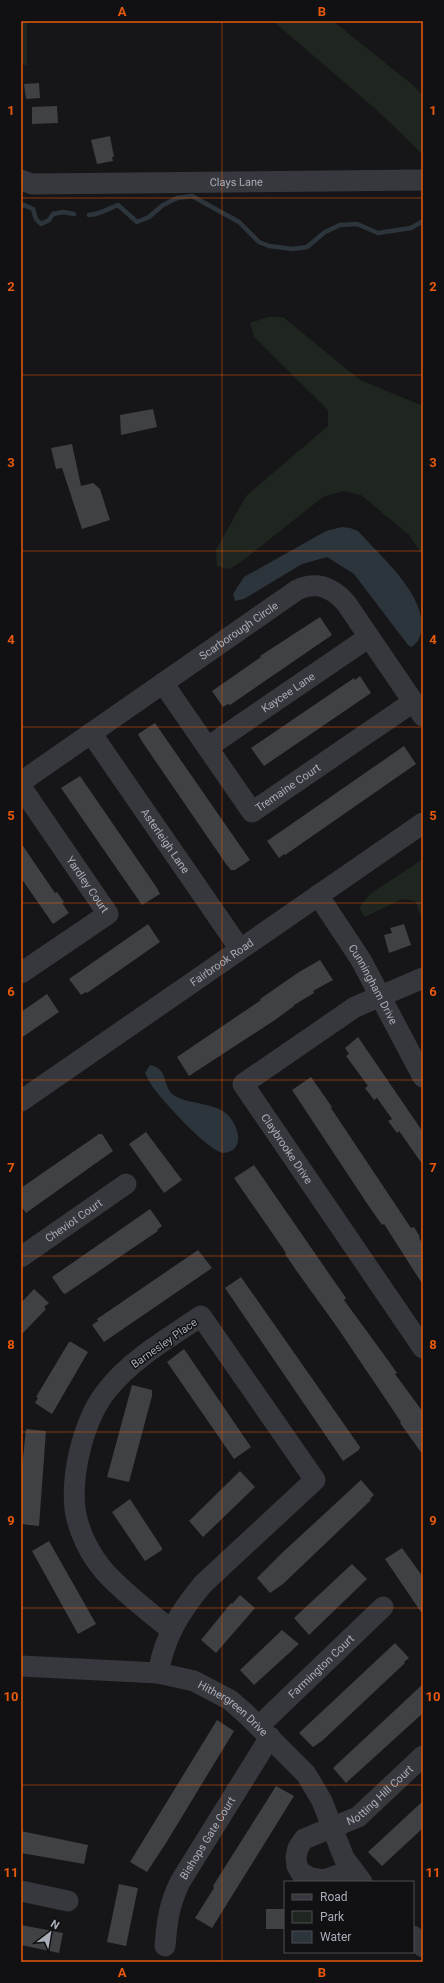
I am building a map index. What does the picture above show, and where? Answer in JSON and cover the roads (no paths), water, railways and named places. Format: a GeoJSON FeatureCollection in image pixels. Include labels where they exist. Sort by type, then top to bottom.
{"type":"FeatureCollection","features":[{"type":"Feature","properties":{"kind":"street","name":"Clays Lane"},"geometry":{"type":"LineString","coordinates":[[21,180],[32,184],[423,180]]}},
{"type":"Feature","properties":{"kind":"street","name":"Scarborough Circle"},"geometry":{"type":"LineString","coordinates":[[21,782],[297,590],[306,586],[319,585],[338,594],[346,603],[418,709]]}},
{"type":"Feature","properties":{"kind":"street","name":"Kaycee Lane"},"geometry":{"type":"LineString","coordinates":[[208,747],[369,638]]}},
{"type":"Feature","properties":{"kind":"street","name":"Tremaine Court"},"geometry":{"type":"LineString","coordinates":[[164,683],[252,812],[418,709]]}},
{"type":"Feature","properties":{"kind":"street","name":"Asterleigh Lane"},"geometry":{"type":"LineString","coordinates":[[91,733],[240,949]]}},
{"type":"Feature","properties":{"kind":"street","name":"Yardley Court"},"geometry":{"type":"LineString","coordinates":[[21,787],[108,914],[21,973]]}},
{"type":"Feature","properties":{"kind":"street","name":"Fairbrook Road"},"geometry":{"type":"LineString","coordinates":[[21,1101],[423,823]]}},
{"type":"Feature","properties":{"kind":"street","name":"Cunningham Drive"},"geometry":{"type":"LineString","coordinates":[[318,895],[361,960],[423,1077]]}},
{"type":"Feature","properties":{"kind":"street"},"geometry":{"type":"LineString","coordinates":[[380,995],[423,978]]}},
{"type":"Feature","properties":{"kind":"street","name":"Claybrooke Drive"},"geometry":{"type":"LineString","coordinates":[[380,995],[355,1007],[243,1084],[423,1348]]}},
{"type":"Feature","properties":{"kind":"street","name":"Cheviot Court"},"geometry":{"type":"LineString","coordinates":[[21,1257],[126,1184]]}},
{"type":"Feature","properties":{"kind":"street","name":"Barnesley Place"},"geometry":{"type":"LineString","coordinates":[[158,1673],[163,1650],[171,1630],[190,1599],[203,1584],[315,1480],[201,1316],[136,1360],[108,1389],[90,1419],[84,1437],[75,1481],[75,1510],[81,1532],[104,1571],[126,1592],[171,1630]]}},
{"type":"Feature","properties":{"kind":"street","name":"Farmington Court"},"geometry":{"type":"LineString","coordinates":[[264,1731],[383,1608]]}},
{"type":"Feature","properties":{"kind":"street","name":"Hithergreen Drive"},"geometry":{"type":"LineString","coordinates":[[21,1666],[158,1673],[194,1681],[214,1690],[230,1700],[264,1731],[306,1774],[322,1801],[338,1846],[358,1876]]}},
{"type":"Feature","properties":{"kind":"street","name":"Bishops Gate Court"},"geometry":{"type":"LineString","coordinates":[[166,1946],[167,1918],[172,1900],[180,1882],[264,1731]]}},
{"type":"Feature","properties":{"kind":"street","name":"Notting Hill Court"},"geometry":{"type":"LineString","coordinates":[[358,1876],[324,1880],[311,1878],[301,1873],[297,1866],[296,1857],[298,1848],[304,1839],[358,1817],[423,1756]]}},
{"type":"Feature","properties":{"kind":"street"},"geometry":{"type":"LineString","coordinates":[[21,1891],[68,1901]]}},
{"type":"Feature","properties":{"kind":"water"},"geometry":{"type":"Polygon","coordinates":[[[342,527],[358,531],[389,564],[410,591],[417,605],[421,618],[420,636],[417,643],[413,646],[411,647],[408,645],[354,574],[327,557],[302,564],[244,599],[235,601],[233,594],[244,577],[326,531],[342,527]]]}},
{"type":"Feature","properties":{"kind":"water"},"geometry":{"type":"Polygon","coordinates":[[[150,1065],[160,1070],[168,1088],[175,1096],[224,1111],[235,1124],[237,1129],[238,1139],[235,1148],[224,1153],[216,1150],[185,1124],[150,1083],[145,1073],[150,1065]]]}},
{"type":"Feature","properties":{"kind":"waterway"},"geometry":{"type":"LineString","coordinates":[[89,215],[118,205],[137,222],[149,217],[163,205],[177,198],[192,196],[239,222],[259,242],[269,246],[293,249],[307,247],[325,232],[340,225],[357,224],[378,233],[411,228],[423,221]]}},
{"type":"Feature","properties":{"kind":"waterway"},"geometry":{"type":"LineString","coordinates":[[21,207],[24,205],[33,209],[36,219],[41,224],[49,220],[53,214],[63,212],[74,214]]}}]}
